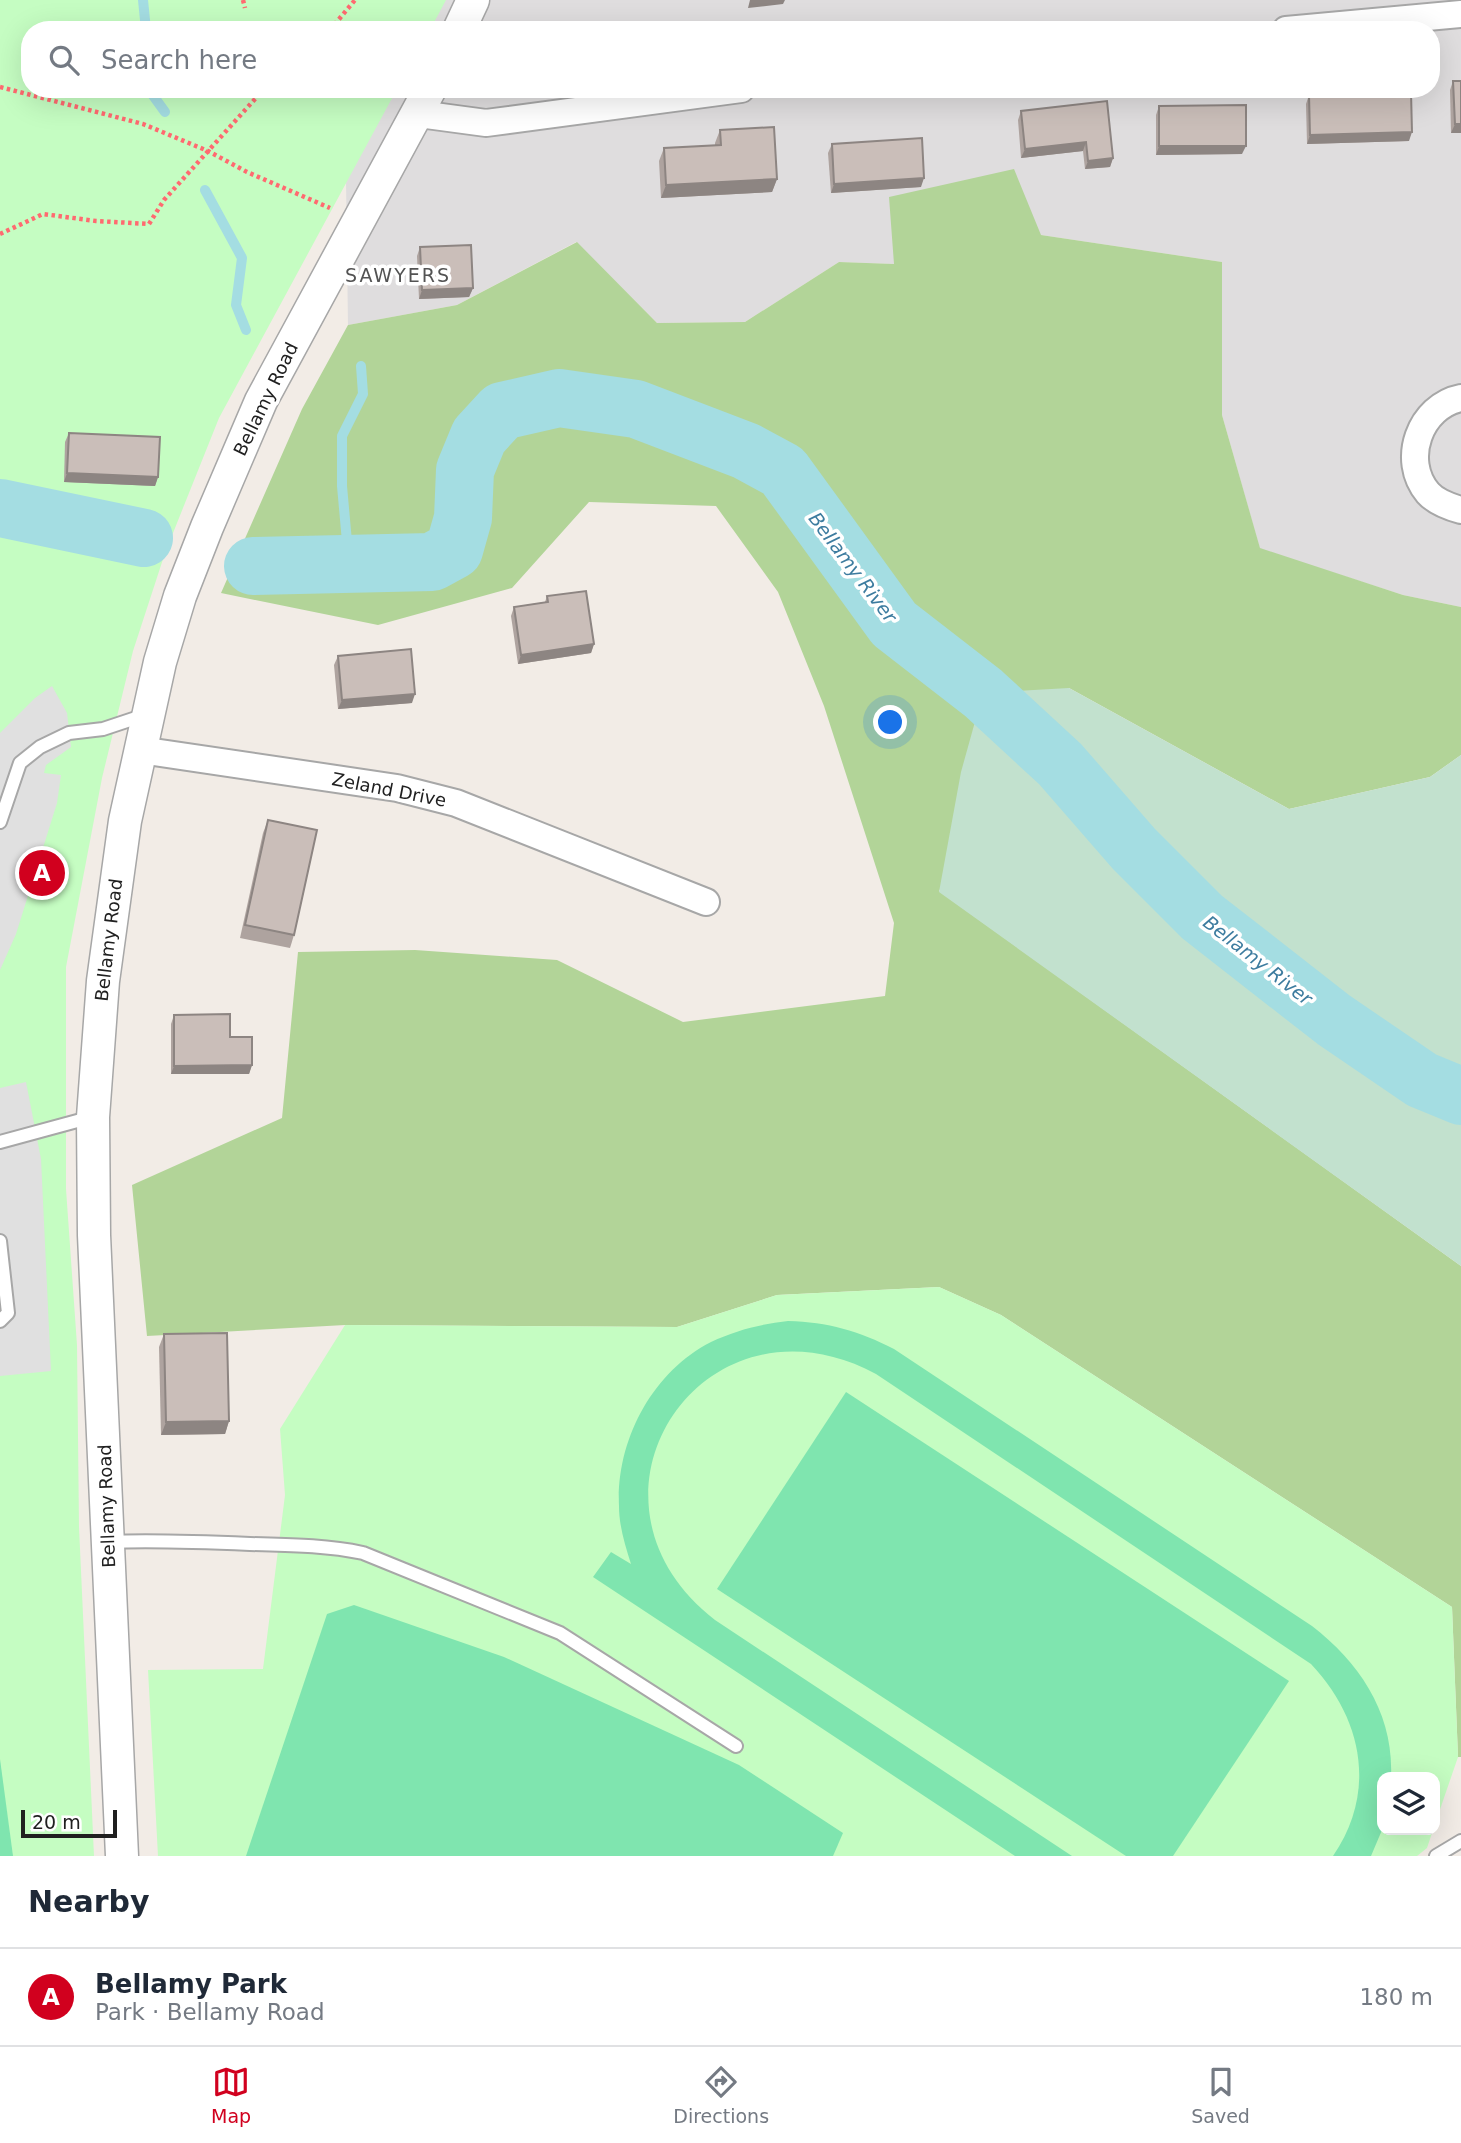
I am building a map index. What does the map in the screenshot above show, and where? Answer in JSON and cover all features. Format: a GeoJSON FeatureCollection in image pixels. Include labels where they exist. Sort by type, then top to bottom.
{"type":"FeatureCollection","features":[{"type":"Feature","properties":{"kind":"street"},"geometry":{"type":"LineString","coordinates":[[463,21],[473,0]]}},
{"type":"Feature","properties":{"kind":"street"},"geometry":{"type":"LineString","coordinates":[[1384,21],[1461,14]]}},
{"type":"Feature","properties":{"kind":"street"},"geometry":{"type":"LineString","coordinates":[[425,102],[486,123],[674,98]]}},
{"type":"Feature","properties":{"kind":"street","name":"Bellamy Road"},"geometry":{"type":"LineString","coordinates":[[122,1856],[94,1235],[93,1117],[96,1049],[111,912],[125,821],[160,662],[180,596],[206,527],[261,401],[425,102]]}},
{"type":"Feature","properties":{"kind":"street"},"geometry":{"type":"LineString","coordinates":[[1461,398],[1439,407],[1426,419],[1419,436],[1415,458],[1419,479],[1429,494],[1446,506],[1461,510]]}},
{"type":"Feature","properties":{"kind":"street","name":"Zeland Drive"},"geometry":{"type":"LineString","coordinates":[[140,750],[397,788],[456,803],[706,902]]}},
{"type":"Feature","properties":{"kind":"lane"},"geometry":{"type":"LineString","coordinates":[[0,822],[20,763],[40,747],[69,733],[103,729],[148,714]]}},
{"type":"Feature","properties":{"kind":"lane"},"geometry":{"type":"LineString","coordinates":[[0,1142],[93,1117]]}},
{"type":"Feature","properties":{"kind":"lane"},"geometry":{"type":"LineString","coordinates":[[0,1241],[8,1313],[0,1321]]}},
{"type":"Feature","properties":{"kind":"lane"},"geometry":{"type":"LineString","coordinates":[[109,1542],[151,1540],[307,1546],[363,1553],[560,1633],[736,1746]]}},
{"type":"Feature","properties":{"kind":"lane"},"geometry":{"type":"LineString","coordinates":[[1436,1856],[1461,1841]]}},
{"type":"Feature","properties":{"kind":"path"},"geometry":{"type":"LineString","coordinates":[[243,0],[245,8]]}},
{"type":"Feature","properties":{"kind":"path"},"geometry":{"type":"LineString","coordinates":[[338,21],[355,0]]}},
{"type":"Feature","properties":{"kind":"path"},"geometry":{"type":"LineString","coordinates":[[0,87],[21,92]]}},
{"type":"Feature","properties":{"kind":"path"},"geometry":{"type":"LineString","coordinates":[[43,98],[143,124],[208,151],[247,172],[359,222]]}},
{"type":"Feature","properties":{"kind":"path"},"geometry":{"type":"LineString","coordinates":[[0,234],[43,214],[96,222],[149,224],[164,200],[256,98]]}},
{"type":"Feature","properties":{"kind":"shaded area"},"geometry":{"type":"Polygon","coordinates":[[[444,0],[1461,0],[1461,607],[1403,595],[1260,549],[1222,415],[1222,262],[1041,235],[894,264],[839,262],[745,322],[657,323],[576,242],[457,305],[348,325],[346,180],[391,98],[1440,98],[1440,21],[433,21],[444,0]]]}},
{"type":"Feature","properties":{"kind":"shaded area"},"geometry":{"type":"Polygon","coordinates":[[[52,686],[67,713],[71,747],[46,765],[44,773],[61,775],[57,803],[16,934],[0,970],[0,733],[35,698],[52,686]]]}},
{"type":"Feature","properties":{"kind":"shaded area"},"geometry":{"type":"Polygon","coordinates":[[[26,1082],[41,1159],[51,1371],[0,1376],[0,1088],[26,1082]]]}},
{"type":"Feature","properties":{"kind":"green space"},"geometry":{"type":"Polygon","coordinates":[[[0,0],[446,0],[435,21],[21,21],[21,98],[392,98],[219,418],[165,553],[133,651],[102,778],[66,967],[66,1189],[77,1345],[79,1527],[94,1856],[0,1856],[0,0]]]}},
{"type":"Feature","properties":{"kind":"green space"},"geometry":{"type":"Polygon","coordinates":[[[1014,169],[1041,235],[1222,262],[1222,415],[1260,548],[1403,595],[1461,607],[1461,755],[1430,777],[1289,809],[1069,688],[939,891],[1461,1266],[1461,1757],[1458,1757],[1452,1607],[1001,1315],[939,1287],[777,1295],[677,1327],[345,1325],[147,1336],[132,1185],[282,1118],[298,952],[415,950],[557,960],[683,1022],[885,996],[894,923],[824,706],[778,592],[716,506],[589,502],[512,588],[378,625],[221,593],[302,409],[348,325],[457,305],[577,242],[657,323],[745,322],[839,262],[894,264],[889,197],[1014,169]]]}},
{"type":"Feature","properties":{"kind":"green space"},"geometry":{"type":"Polygon","coordinates":[[[1069,688],[1289,809],[1430,777],[1461,755],[1461,1266],[939,892],[961,772],[983,693],[1069,688]]]}},
{"type":"Feature","properties":{"kind":"green space"},"geometry":{"type":"Polygon","coordinates":[[[939,1287],[1001,1315],[1452,1607],[1458,1757],[1440,1809],[1440,1772],[1377,1772],[1377,1835],[1431,1835],[1427,1848],[1417,1856],[158,1856],[148,1670],[263,1669],[285,1495],[280,1429],[345,1325],[677,1327],[777,1295],[939,1287]]]}},
{"type":"Feature","properties":{"kind":"green space"},"geometry":{"type":"Polygon","coordinates":[[[788,1321],[817,1323],[868,1337],[894,1349],[1312,1626],[1345,1656],[1359,1673],[1371,1692],[1387,1732],[1391,1772],[1377,1772],[1377,1835],[1380,1835],[1371,1856],[1333,1856],[1347,1832],[1355,1807],[1359,1782],[1358,1757],[1343,1708],[1329,1685],[1311,1664],[876,1374],[813,1353],[756,1356],[708,1379],[672,1417],[652,1464],[650,1517],[670,1571],[715,1620],[1072,1856],[1015,1856],[593,1577],[611,1552],[631,1564],[620,1521],[620,1482],[631,1433],[655,1390],[671,1371],[711,1342],[768,1324],[788,1321]]]}},
{"type":"Feature","properties":{"kind":"green space"},"geometry":{"type":"Polygon","coordinates":[[[846,1392],[1289,1681],[1173,1856],[1126,1856],[717,1589],[846,1392]]]}},
{"type":"Feature","properties":{"kind":"green space"},"geometry":{"type":"Polygon","coordinates":[[[354,1605],[504,1657],[739,1765],[843,1833],[833,1856],[246,1856],[327,1614],[354,1605]]]}},
{"type":"Feature","properties":{"kind":"green space"},"geometry":{"type":"Polygon","coordinates":[[[0,1759],[13,1856],[0,1856],[0,1759]]]}},
{"type":"Feature","properties":{"kind":"building"},"geometry":{"type":"Polygon","coordinates":[[[1453,81],[1461,81],[1461,124],[1455,124],[1453,81]]]}},
{"type":"Feature","properties":{"kind":"building"},"geometry":{"type":"Polygon","coordinates":[[[1309,98],[1411,98],[1412,132],[1310,135],[1309,98]]]}},
{"type":"Feature","properties":{"kind":"building"},"geometry":{"type":"Polygon","coordinates":[[[1107,101],[1113,158],[1088,161],[1086,142],[1025,149],[1021,111],[1107,101]]]}},
{"type":"Feature","properties":{"kind":"building"},"geometry":{"type":"Polygon","coordinates":[[[1246,105],[1246,146],[1159,146],[1159,106],[1246,105]]]}},
{"type":"Feature","properties":{"kind":"building"},"geometry":{"type":"Polygon","coordinates":[[[774,127],[777,179],[666,185],[664,148],[721,145],[720,130],[774,127]]]}},
{"type":"Feature","properties":{"kind":"building"},"geometry":{"type":"Polygon","coordinates":[[[922,138],[924,178],[834,184],[832,144],[922,138]]]}},
{"type":"Feature","properties":{"kind":"building"},"geometry":{"type":"Polygon","coordinates":[[[471,245],[473,288],[422,290],[420,247],[471,245]]]}},
{"type":"Feature","properties":{"kind":"building"},"geometry":{"type":"Polygon","coordinates":[[[69,433],[160,437],[158,477],[67,473],[69,433]]]}},
{"type":"Feature","properties":{"kind":"building"},"geometry":{"type":"Polygon","coordinates":[[[586,591],[594,644],[521,655],[514,607],[548,602],[547,596],[586,591]]]}},
{"type":"Feature","properties":{"kind":"building"},"geometry":{"type":"Polygon","coordinates":[[[411,649],[415,694],[342,700],[338,656],[411,649]]]}},
{"type":"Feature","properties":{"kind":"building"},"geometry":{"type":"Polygon","coordinates":[[[268,820],[317,830],[294,935],[245,925],[268,820]]]}},
{"type":"Feature","properties":{"kind":"building"},"geometry":{"type":"Polygon","coordinates":[[[230,1014],[230,1037],[252,1037],[252,1065],[174,1066],[174,1015],[230,1014]]]}},
{"type":"Feature","properties":{"kind":"building"},"geometry":{"type":"Polygon","coordinates":[[[227,1333],[229,1421],[166,1422],[164,1334],[227,1333]]]}},
{"type":"Feature","properties":{"kind":"waterway"},"geometry":{"type":"LineString","coordinates":[[143,0],[145,21]]}},
{"type":"Feature","properties":{"kind":"waterway"},"geometry":{"type":"LineString","coordinates":[[155,98],[165,112]]}},
{"type":"Feature","properties":{"kind":"waterway"},"geometry":{"type":"LineString","coordinates":[[205,190],[242,258],[236,305],[246,330]]}},
{"type":"Feature","properties":{"kind":"waterway"},"geometry":{"type":"LineString","coordinates":[[349,564],[342,486],[342,436],[363,394],[361,366]]}},
{"type":"Feature","properties":{"kind":"waterway","name":"Bellamy River"},"geometry":{"type":"LineString","coordinates":[[253,566],[432,562],[454,550],[463,518],[465,470],[479,436],[502,411],[559,398],[636,409],[746,451],[783,471],[894,624],[983,693],[1060,764],[1134,849],[1202,917],[1334,1020],[1422,1080],[1461,1096]]}},
{"type":"Feature","properties":{"kind":"waterway","name":"Bellamy River"},"geometry":{"type":"LineString","coordinates":[[0,508],[144,538]]}},
{"type":"Feature","properties":{"kind":"place","name":"Bellamy Park"},"geometry":{"type":"Point","coordinates":[42,873]}},
{"type":"Feature","properties":{"kind":"district","name":"SAWYERS"},"geometry":{"type":"Point","coordinates":[398,275]}}]}
